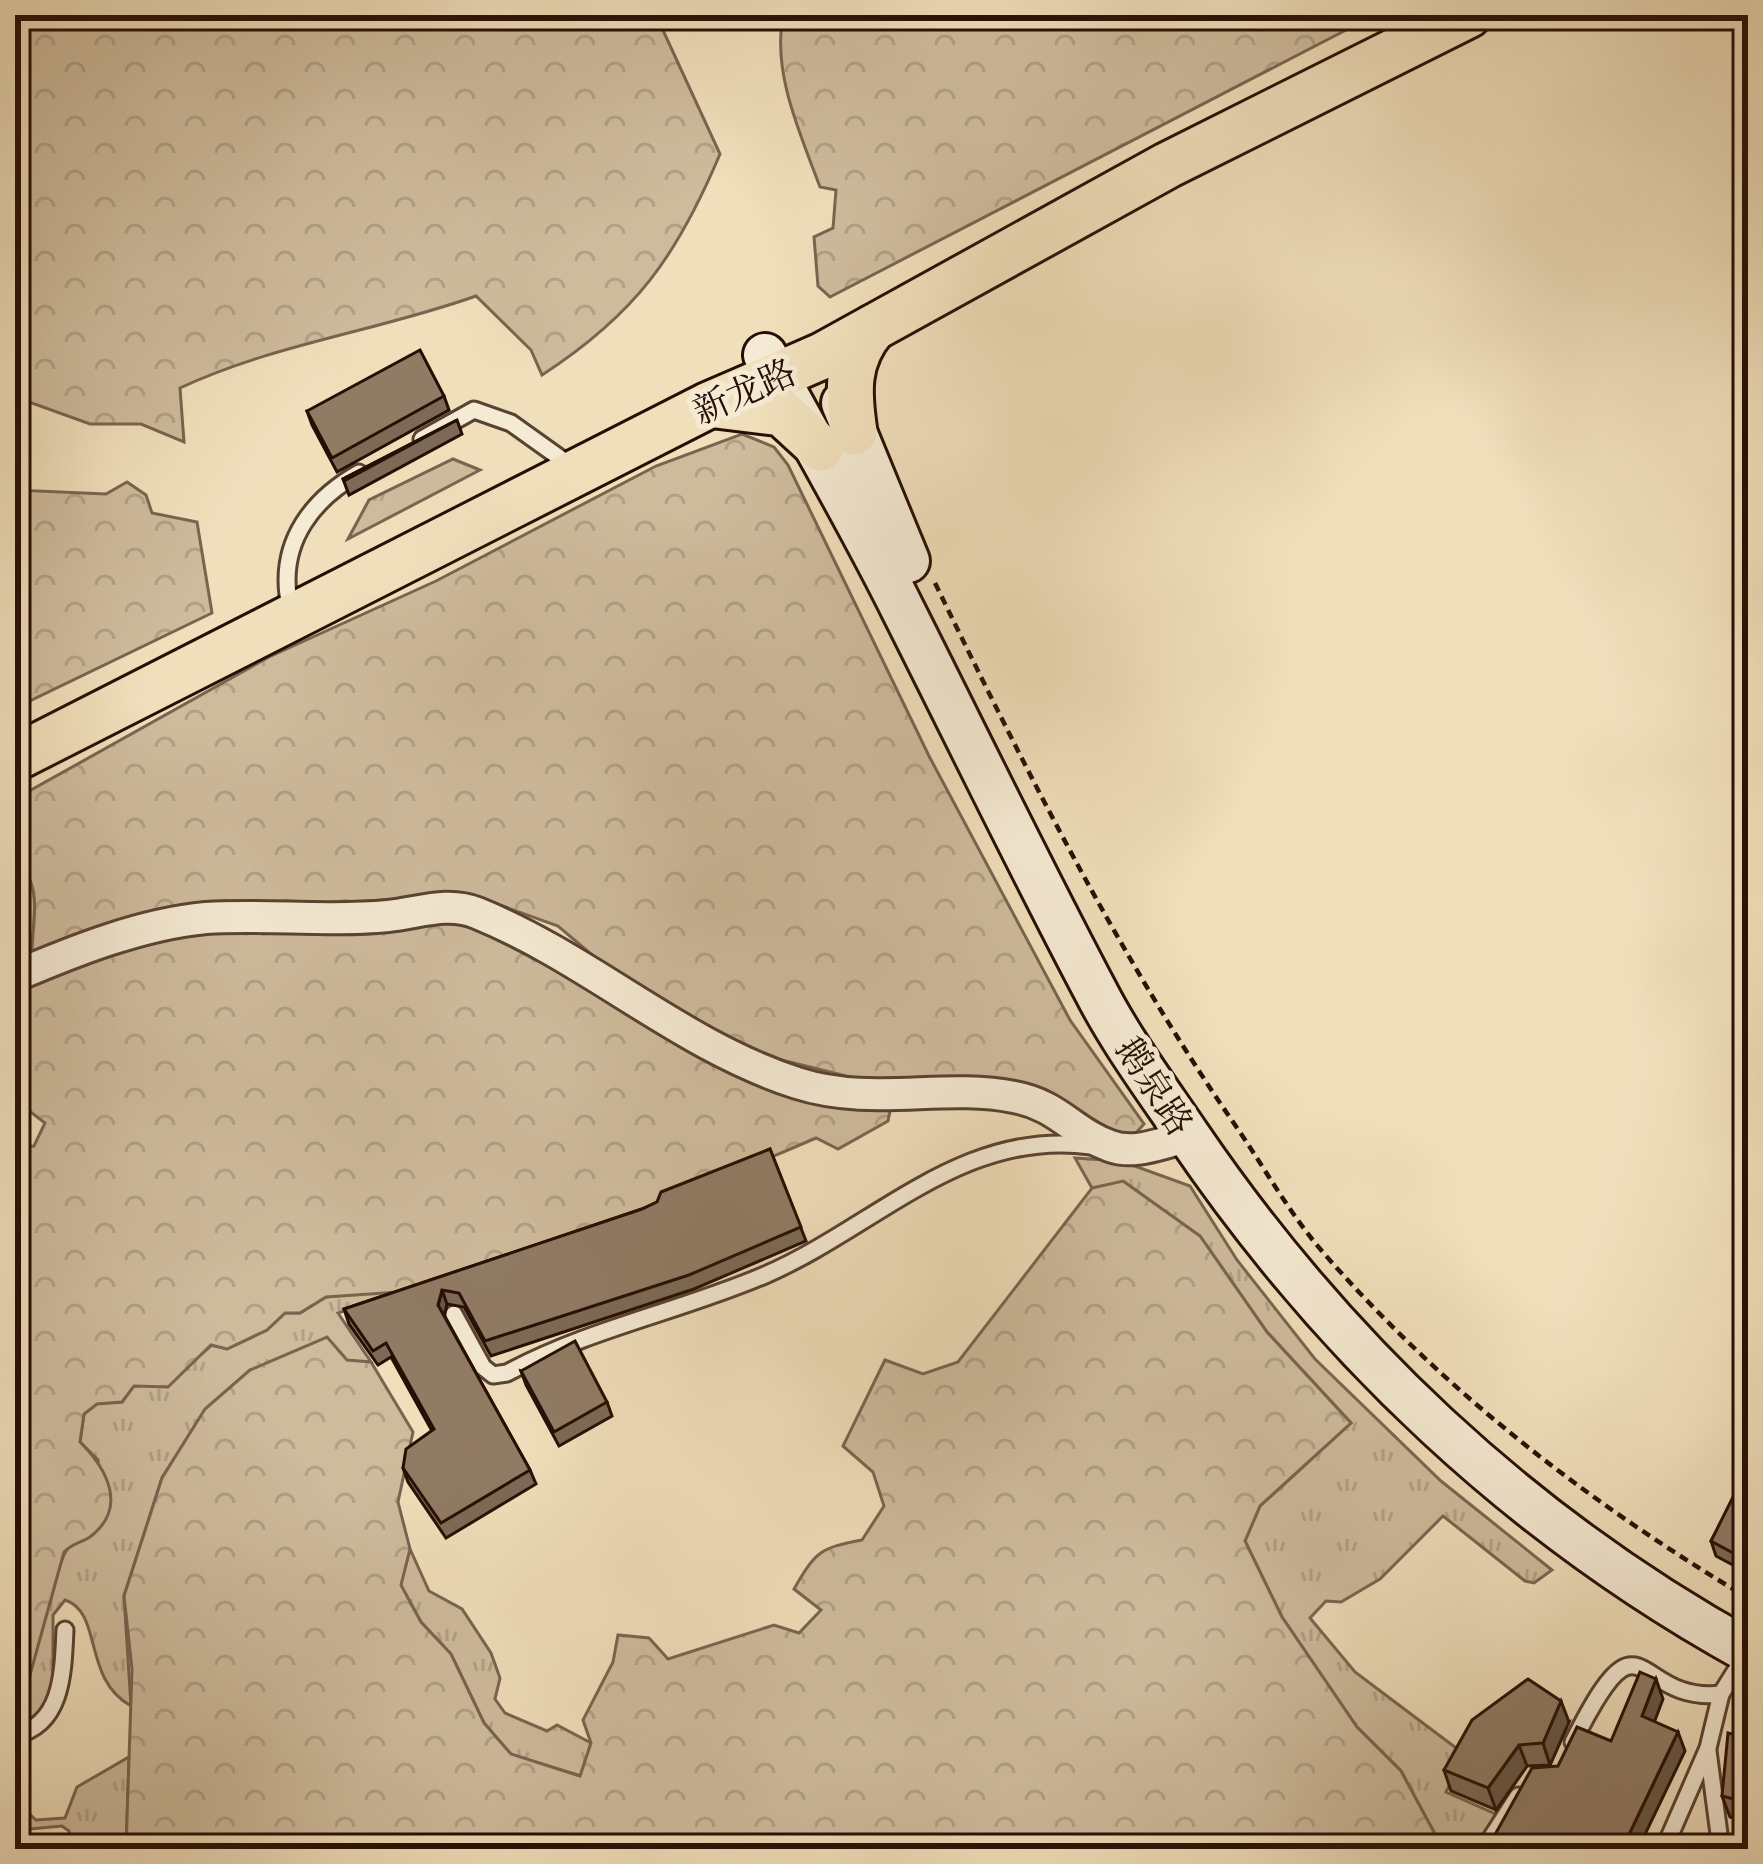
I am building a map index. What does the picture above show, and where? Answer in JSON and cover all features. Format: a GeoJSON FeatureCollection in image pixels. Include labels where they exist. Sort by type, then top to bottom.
{"type":"FeatureCollection","features":[{"type":"Feature","properties":{"kind":"main road","name":"新龙路"},"geometry":{"type":"LineString","coordinates":[[818,346],[1166,142],[1430,15]]}},
{"type":"Feature","properties":{"kind":"main road","name":"新龙路"},"geometry":{"type":"LineString","coordinates":[[15,733],[560,458],[818,346],[873,328],[1168,165],[1468,15]]}},
{"type":"Feature","properties":{"kind":"main road"},"geometry":{"type":"LineString","coordinates":[[707,406],[746,405],[782,413],[837,440],[848,381],[862,342],[873,328]]}},
{"type":"Feature","properties":{"kind":"main road","name":"鹅泉路"},"geometry":{"type":"LineString","coordinates":[[818,346],[837,440],[1095,991],[1190,1137],[1312,1303],[1467,1454],[1578,1546],[1748,1651]]}},
{"type":"Feature","properties":{"kind":"main road","name":"新龙路"},"geometry":{"type":"LineString","coordinates":[[15,758],[707,406],[771,366]]}},
{"type":"Feature","properties":{"kind":"main road","name":"鹅泉路"},"geometry":{"type":"LineString","coordinates":[[771,366],[837,440],[925,597],[1117,977],[1284,1231],[1363,1322],[1507,1458],[1618,1546],[1748,1624]]}},
{"type":"Feature","properties":{"kind":"street"},"geometry":{"type":"LineString","coordinates":[[15,976],[103,942],[205,918],[388,916],[449,906],[511,929],[630,994],[682,1031],[768,1072],[832,1091],[892,1097],[986,1092],[1018,1097],[1053,1107],[1110,1147],[1150,1148],[1190,1137]]}},
{"type":"Feature","properties":{"kind":"lane"},"geometry":{"type":"LineString","coordinates":[[399,452],[474,410],[511,423],[560,458]]}},
{"type":"Feature","properties":{"kind":"lane"},"geometry":{"type":"LineString","coordinates":[[288,596],[284,568],[324,493],[380,462]]}},
{"type":"Feature","properties":{"kind":"lane"},"geometry":{"type":"LineString","coordinates":[[454,1314],[483,1367],[493,1375],[507,1373],[766,1274],[979,1156],[1036,1142],[1110,1147]]}},
{"type":"Feature","properties":{"kind":"lane"},"geometry":{"type":"LineString","coordinates":[[15,1735],[46,1720],[55,1704],[65,1630]]}},
{"type":"Feature","properties":{"kind":"lane"},"geometry":{"type":"LineString","coordinates":[[1664,1849],[1708,1748],[1721,1694],[1748,1651]]}},
{"type":"Feature","properties":{"kind":"lane"},"geometry":{"type":"LineString","coordinates":[[1567,1757],[1597,1693],[1620,1668],[1642,1667],[1688,1691],[1721,1694]]}},
{"type":"Feature","properties":{"kind":"lane"},"geometry":{"type":"LineString","coordinates":[[1708,1748],[1720,1849]]}},
{"type":"Feature","properties":{"kind":"lane"},"geometry":{"type":"LineString","coordinates":[[1484,1849],[1528,1783]]}},
{"type":"Feature","properties":{"kind":"path"},"geometry":{"type":"LineString","coordinates":[[931,574],[1128,958],[1303,1227],[1483,1412],[1535,1456],[1645,1536],[1748,1598]]}},
{"type":"Feature","properties":{"kind":"green space"},"geometry":{"type":"Polygon","coordinates":[[[656,15],[720,154],[687,223],[650,280],[603,329],[542,375],[531,350],[476,296],[252,360],[180,388],[184,442],[141,424],[90,424],[15,397],[15,17],[656,15]]]}},
{"type":"Feature","properties":{"kind":"green space"},"geometry":{"type":"Polygon","coordinates":[[[783,15],[1375,15],[830,297],[818,286],[814,237],[833,228],[836,190],[820,187],[790,103],[781,59],[783,15]]]}},
{"type":"Feature","properties":{"kind":"green space"},"geometry":{"type":"Polygon","coordinates":[[[742,434],[774,447],[788,465],[929,756],[1070,1020],[1144,1124],[1135,1134],[1113,1136],[1053,1096],[858,1079],[746,1051],[611,971],[558,926],[472,895],[264,907],[32,958],[34,893],[15,858],[15,799],[269,657],[436,581],[656,466],[742,434]]]}},
{"type":"Feature","properties":{"kind":"green space"},"geometry":{"type":"Polygon","coordinates":[[[453,459],[480,470],[348,539],[369,500],[453,459]]]}},
{"type":"Feature","properties":{"kind":"green space"},"geometry":{"type":"Polygon","coordinates":[[[127,482],[146,495],[152,513],[197,522],[212,613],[15,708],[15,490],[106,494],[127,482]]]}},
{"type":"Feature","properties":{"kind":"green space"},"geometry":{"type":"Polygon","coordinates":[[[15,858],[31,881],[35,905],[32,958],[15,963],[15,858]]]}},
{"type":"Feature","properties":{"kind":"green space"},"geometry":{"type":"Polygon","coordinates":[[[477,923],[720,1067],[795,1098],[890,1111],[888,1121],[838,1149],[816,1138],[660,1205],[399,1292],[326,1297],[300,1313],[285,1313],[267,1330],[227,1349],[211,1345],[168,1387],[134,1386],[122,1402],[97,1404],[84,1414],[80,1442],[105,1476],[109,1513],[90,1537],[64,1552],[25,1693],[15,1707],[15,1147],[34,1146],[45,1123],[15,1100],[15,988],[60,968],[195,929],[477,923]]]}},
{"type":"Feature","properties":{"kind":"green space"},"geometry":{"type":"Polygon","coordinates":[[[1075,1158],[1121,1161],[1190,1186],[1237,1260],[1315,1359],[1441,1481],[1552,1570],[1534,1583],[1525,1581],[1443,1516],[1380,1579],[1341,1602],[1326,1601],[1310,1618],[1355,1672],[1456,1748],[1460,1764],[1446,1792],[1500,1816],[1477,1849],[1443,1849],[1401,1771],[1357,1727],[1282,1617],[1245,1541],[1260,1506],[1351,1423],[1267,1332],[1200,1236],[1124,1182],[1092,1188],[1075,1158]]]}},
{"type":"Feature","properties":{"kind":"green space"},"geometry":{"type":"Polygon","coordinates":[[[1123,1181],[1200,1236],[1267,1332],[1351,1423],[1260,1506],[1245,1541],[1282,1617],[1357,1727],[1401,1771],[1443,1849],[126,1849],[132,1669],[124,1596],[162,1478],[205,1409],[250,1370],[327,1337],[347,1360],[371,1362],[413,1432],[398,1502],[410,1549],[401,1585],[421,1622],[451,1654],[484,1723],[511,1754],[580,1776],[591,1743],[583,1720],[613,1662],[618,1635],[649,1638],[668,1659],[774,1625],[799,1633],[821,1610],[794,1589],[808,1566],[828,1549],[862,1540],[884,1506],[873,1472],[843,1446],[885,1360],[923,1374],[958,1362],[1092,1188],[1123,1181]]]}},
{"type":"Feature","properties":{"kind":"green space"},"geometry":{"type":"Polygon","coordinates":[[[399,1292],[338,1313],[371,1362],[250,1370],[205,1410],[162,1478],[124,1596],[131,1706],[105,1680],[84,1618],[65,1600],[53,1615],[53,1689],[42,1713],[15,1724],[62,1561],[69,1547],[103,1521],[98,1460],[80,1442],[84,1414],[97,1403],[122,1402],[133,1386],[171,1380],[212,1345],[227,1349],[267,1330],[285,1313],[300,1313],[326,1297],[399,1292]]]}},
{"type":"Feature","properties":{"kind":"green space"},"geometry":{"type":"Polygon","coordinates":[[[410,1549],[429,1591],[462,1609],[491,1653],[500,1678],[495,1699],[505,1713],[547,1731],[557,1725],[591,1743],[581,1776],[511,1755],[484,1723],[451,1654],[421,1622],[400,1585],[410,1549]]]}},
{"type":"Feature","properties":{"kind":"green space"},"geometry":{"type":"Polygon","coordinates":[[[15,1755],[21,1806],[36,1820],[65,1818],[77,1787],[129,1757],[126,1849],[72,1849],[69,1831],[62,1826],[30,1829],[15,1842],[15,1755]]]}},
{"type":"Feature","properties":{"kind":"building"},"geometry":{"type":"Polygon","coordinates":[[[420,350],[444,396],[332,458],[307,411],[420,350]]]}},
{"type":"Feature","properties":{"kind":"building"},"geometry":{"type":"Polygon","coordinates":[[[457,420],[344,481],[343,479],[457,420]]]}},
{"type":"Feature","properties":{"kind":"building"},"geometry":{"type":"Polygon","coordinates":[[[770,1149],[801,1227],[689,1275],[485,1341],[459,1293],[442,1290],[438,1305],[530,1470],[441,1523],[403,1468],[406,1449],[434,1429],[386,1343],[373,1351],[344,1309],[642,1209],[657,1202],[661,1192],[770,1149]]]}},
{"type":"Feature","properties":{"kind":"building"},"geometry":{"type":"Polygon","coordinates":[[[575,1341],[607,1402],[554,1432],[521,1371],[575,1341]]]}},
{"type":"Feature","properties":{"kind":"building"},"geometry":{"type":"Polygon","coordinates":[[[1748,1474],[1748,1561],[1711,1541],[1748,1474]]]}},
{"type":"Feature","properties":{"kind":"building"},"geometry":{"type":"Polygon","coordinates":[[[1640,1672],[1656,1679],[1642,1716],[1678,1732],[1622,1849],[1487,1849],[1532,1768],[1558,1766],[1577,1727],[1611,1741],[1640,1672]]]}},
{"type":"Feature","properties":{"kind":"building"},"geometry":{"type":"Polygon","coordinates":[[[1528,1679],[1561,1701],[1543,1743],[1519,1745],[1488,1788],[1444,1770],[1472,1720],[1528,1679]]]}},
{"type":"Feature","properties":{"kind":"building"},"geometry":{"type":"Polygon","coordinates":[[[1728,1733],[1748,1738],[1748,1803],[1722,1796],[1728,1733]]]}}]}
